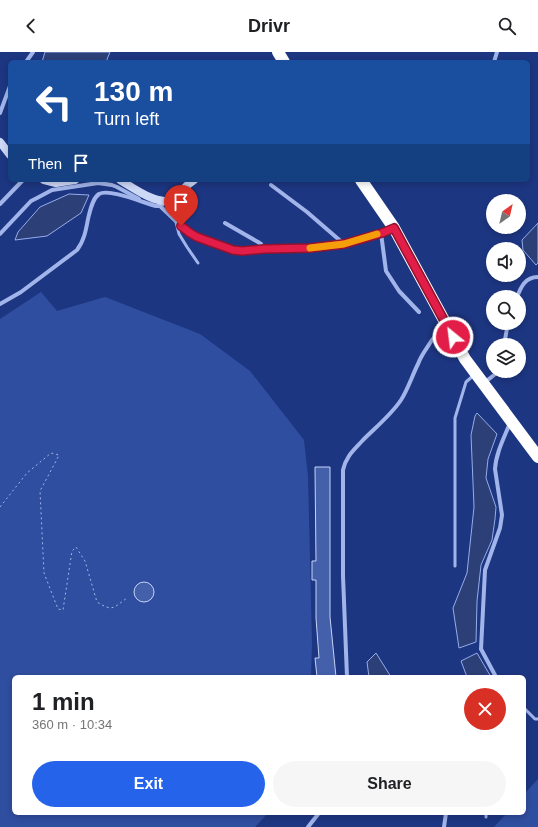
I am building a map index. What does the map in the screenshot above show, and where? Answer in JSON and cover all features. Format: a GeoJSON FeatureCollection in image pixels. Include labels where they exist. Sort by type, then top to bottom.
{"type":"FeatureCollection","features":[{"type":"Feature","properties":{"kind":"highway"},"geometry":{"type":"LineString","coordinates":[[362,182],[394,228],[465,359],[538,457]]}},
{"type":"Feature","properties":{"kind":"street"},"geometry":{"type":"LineString","coordinates":[[28,60],[34,52]]}},
{"type":"Feature","properties":{"kind":"street"},"geometry":{"type":"LineString","coordinates":[[0,113],[8,91]]}},
{"type":"Feature","properties":{"kind":"street"},"geometry":{"type":"LineString","coordinates":[[0,142],[8,152]]}},
{"type":"Feature","properties":{"kind":"street"},"geometry":{"type":"LineString","coordinates":[[0,204],[21,182]]}},
{"type":"Feature","properties":{"kind":"street"},"geometry":{"type":"LineString","coordinates":[[52,182],[62,182]]}},
{"type":"Feature","properties":{"kind":"street"},"geometry":{"type":"LineString","coordinates":[[124,182],[158,200],[163,204],[175,220],[193,235],[233,250],[242,251],[310,248],[344,244],[394,228]]}},
{"type":"Feature","properties":{"kind":"street"},"geometry":{"type":"LineString","coordinates":[[0,304],[21,292],[77,250],[83,241],[90,210],[95,198],[99,194],[111,193],[121,195],[156,206],[163,204],[172,198],[192,182]]}},
{"type":"Feature","properties":{"kind":"street"},"geometry":{"type":"LineString","coordinates":[[0,234],[31,201],[52,190],[93,183],[102,183],[118,187],[146,203]]}},
{"type":"Feature","properties":{"kind":"street"},"geometry":{"type":"LineString","coordinates":[[271,185],[307,212],[344,244]]}},
{"type":"Feature","properties":{"kind":"street"},"geometry":{"type":"LineString","coordinates":[[225,223],[261,244],[264,249]]}},
{"type":"Feature","properties":{"kind":"street"},"geometry":{"type":"LineString","coordinates":[[382,233],[386,271],[399,291],[420,312]]}},
{"type":"Feature","properties":{"kind":"street"},"geometry":{"type":"LineString","coordinates":[[520,290],[522,285],[528,279],[538,277]]}},
{"type":"Feature","properties":{"kind":"street"},"geometry":{"type":"LineString","coordinates":[[347,675],[343,576],[344,463],[353,451],[401,400],[418,362],[434,338],[460,350]]}},
{"type":"Feature","properties":{"kind":"street"},"geometry":{"type":"LineString","coordinates":[[483,384],[491,378]]}},
{"type":"Feature","properties":{"kind":"street"},"geometry":{"type":"LineString","coordinates":[[495,675],[481,649],[486,570],[500,528],[502,515],[495,463],[511,421]]}},
{"type":"Feature","properties":{"kind":"street"},"geometry":{"type":"LineString","coordinates":[[308,827],[317,815]]}},
{"type":"Feature","properties":{"kind":"street"},"geometry":{"type":"LineString","coordinates":[[444,827],[446,815]]}},
{"type":"Feature","properties":{"kind":"lane"},"geometry":{"type":"LineString","coordinates":[[175,220],[179,234],[198,262]]}},
{"type":"Feature","properties":{"kind":"lane"},"geometry":{"type":"LineString","coordinates":[[455,566],[454,418],[466,382],[476,374]]}},
{"type":"Feature","properties":{"kind":"lane"},"geometry":{"type":"LineString","coordinates":[[526,710],[535,719],[538,719]]}},
{"type":"Feature","properties":{"kind":"path"},"geometry":{"type":"LineString","coordinates":[[0,507],[27,473],[51,453],[58,455],[56,463],[40,491],[44,573],[58,609],[63,610],[72,551],[76,547],[85,561],[97,602],[106,607],[113,608],[126,598]]}},
{"type":"Feature","properties":{"kind":"shaded area"},"geometry":{"type":"Polygon","coordinates":[[[45,52],[110,52],[107,60],[43,60],[45,52]]]}},
{"type":"Feature","properties":{"kind":"shaded area"},"geometry":{"type":"Polygon","coordinates":[[[69,194],[89,195],[81,213],[47,236],[15,240],[18,232],[40,207],[69,194]]]}},
{"type":"Feature","properties":{"kind":"shaded area"},"geometry":{"type":"Polygon","coordinates":[[[538,223],[538,263],[536,265],[526,253],[526,242],[522,242],[522,240],[538,223]]]}},
{"type":"Feature","properties":{"kind":"shaded area"},"geometry":{"type":"Polygon","coordinates":[[[41,292],[57,311],[105,297],[200,334],[250,371],[304,440],[308,477],[312,643],[311,675],[12,675],[12,815],[266,815],[255,827],[0,827],[0,319],[41,292]]]}},
{"type":"Feature","properties":{"kind":"shaded area"},"geometry":{"type":"Polygon","coordinates":[[[477,413],[497,434],[488,459],[486,478],[496,507],[492,540],[481,565],[477,601],[476,642],[459,648],[453,608],[467,573],[474,507],[471,435],[477,413]]]}},
{"type":"Feature","properties":{"kind":"shaded area"},"geometry":{"type":"Polygon","coordinates":[[[376,653],[390,675],[369,675],[367,662],[376,653]]]}},
{"type":"Feature","properties":{"kind":"shaded area"},"geometry":{"type":"Polygon","coordinates":[[[477,653],[490,675],[466,675],[461,661],[477,653]]]}},
{"type":"Feature","properties":{"kind":"shaded area"},"geometry":{"type":"Polygon","coordinates":[[[538,779],[538,827],[494,827],[505,815],[526,815],[526,792],[538,779]]]}},
{"type":"Feature","properties":{"kind":"building"},"geometry":{"type":"Polygon","coordinates":[[[315,467],[330,467],[330,617],[336,675],[317,675],[315,658],[319,658],[316,618],[316,580],[312,580],[312,561],[316,561],[315,467]]]}},
{"type":"Feature","properties":{"kind":"building"},"geometry":{"type":"Polygon","coordinates":[[[144,582],[151,585],[154,592],[151,599],[144,602],[137,599],[134,592],[137,585],[144,582]]]}},
{"type":"Feature","properties":{"kind":"slow traffic"},"geometry":{"type":"LineString","coordinates":[[310,248],[344,244],[377,234]]}},
{"type":"Feature","properties":{"kind":"route"},"geometry":{"type":"LineString","coordinates":[[181,226],[197,237],[233,250],[242,251],[264,249],[298,249],[344,244],[394,228],[453,337]]}}]}
